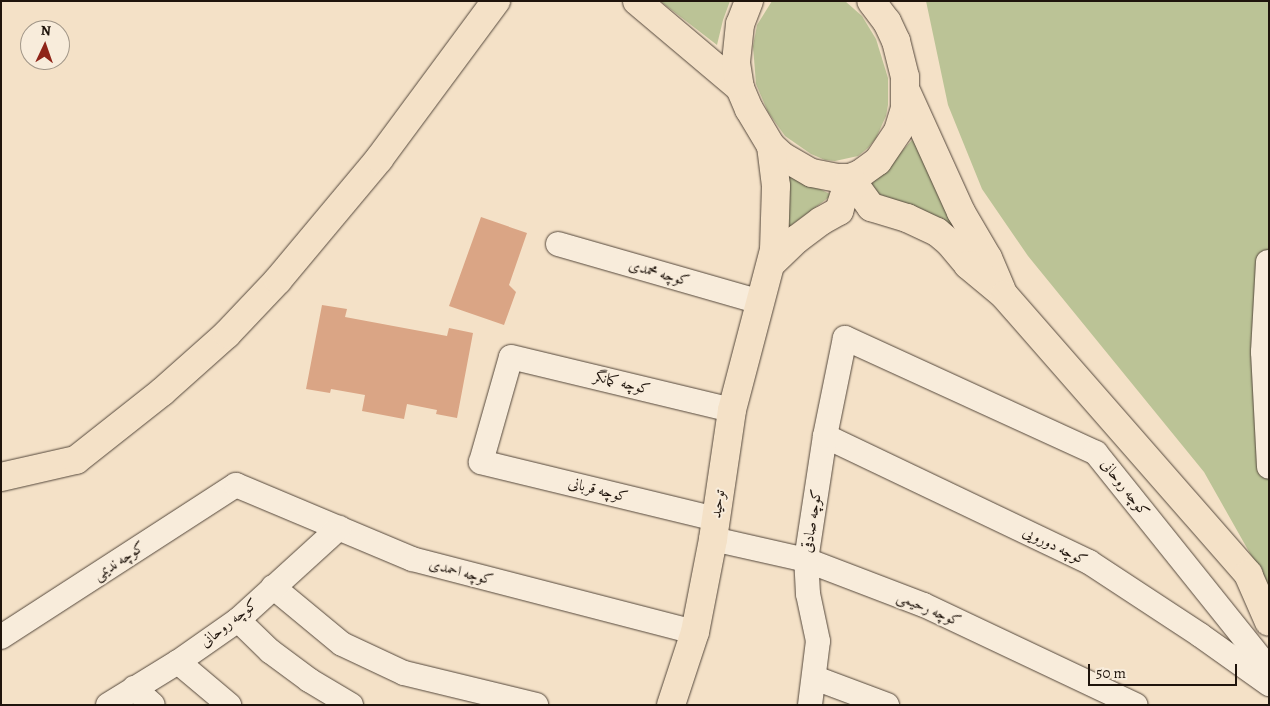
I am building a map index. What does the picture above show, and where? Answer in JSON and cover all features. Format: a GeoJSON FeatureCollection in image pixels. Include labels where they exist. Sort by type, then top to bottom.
{"type":"FeatureCollection","features":[{"type":"Feature","properties":{"kind":"main road"},"geometry":{"type":"LineString","coordinates":[[1,477],[76,460],[162,392],[227,334],[278,280],[379,159],[496,1]]}},
{"type":"Feature","properties":{"kind":"main road"},"geometry":{"type":"LineString","coordinates":[[637,1],[740,88]]}},
{"type":"Feature","properties":{"kind":"main road"},"geometry":{"type":"LineString","coordinates":[[748,1],[737,40],[736,63],[740,88],[756,123],[771,146],[782,156],[806,170],[824,176],[850,178],[868,169],[892,142],[903,119],[907,93]]}},
{"type":"Feature","properties":{"kind":"main road"},"geometry":{"type":"LineString","coordinates":[[871,1],[887,22],[896,41]]}},
{"type":"Feature","properties":{"kind":"main road"},"geometry":{"type":"LineString","coordinates":[[892,1],[896,41],[907,93],[960,212],[988,258],[1004,295]]}},
{"type":"Feature","properties":{"kind":"main road","name":"توحید"},"geometry":{"type":"LineString","coordinates":[[671,705],[694,632],[714,529],[732,410],[772,262],[777,202],[771,146]]}},
{"type":"Feature","properties":{"kind":"main road"},"geometry":{"type":"LineString","coordinates":[[850,178],[871,208]]}},
{"type":"Feature","properties":{"kind":"main road"},"geometry":{"type":"LineString","coordinates":[[839,211],[850,178]]}},
{"type":"Feature","properties":{"kind":"main road"},"geometry":{"type":"LineString","coordinates":[[772,262],[809,230],[839,211],[850,208],[871,208],[907,218],[937,232],[949,242],[968,265],[1004,295],[1248,574],[1269,622]]}},
{"type":"Feature","properties":{"kind":"street","name":"کوچه محمدی"},"geometry":{"type":"LineString","coordinates":[[558,244],[760,302]]}},
{"type":"Feature","properties":{"kind":"street"},"geometry":{"type":"LineString","coordinates":[[1268,262],[1263,352],[1269,467]]}},
{"type":"Feature","properties":{"kind":"street","name":"کوچه صادقی"},"geometry":{"type":"LineString","coordinates":[[810,705],[815,678],[818,641],[808,594],[806,560],[825,436],[845,338]]}},
{"type":"Feature","properties":{"kind":"street","name":"کوچه روحانی"},"geometry":{"type":"LineString","coordinates":[[845,338],[1096,452],[1269,669]]}},
{"type":"Feature","properties":{"kind":"street","name":"کوچه کمانگر"},"geometry":{"type":"LineString","coordinates":[[481,462],[511,357],[732,410]]}},
{"type":"Feature","properties":{"kind":"street","name":"کوچه دورویی"},"geometry":{"type":"LineString","coordinates":[[825,436],[1090,562],[1200,635],[1269,684]]}},
{"type":"Feature","properties":{"kind":"street","name":"کوچه قربانی"},"geometry":{"type":"LineString","coordinates":[[481,462],[714,529]]}},
{"type":"Feature","properties":{"kind":"street","name":"کوچه احمدی"},"geometry":{"type":"LineString","coordinates":[[236,485],[412,559],[694,632]]}},
{"type":"Feature","properties":{"kind":"street","name":"کوچه ندیمی"},"geometry":{"type":"LineString","coordinates":[[1,637],[236,485]]}},
{"type":"Feature","properties":{"kind":"street","name":"کوچه روحانی"},"geometry":{"type":"LineString","coordinates":[[108,705],[178,662],[238,620],[339,528]]}},
{"type":"Feature","properties":{"kind":"street","name":"کوچه رحیمی"},"geometry":{"type":"LineString","coordinates":[[714,529],[806,560],[924,605],[1136,705]]}},
{"type":"Feature","properties":{"kind":"street"},"geometry":{"type":"LineString","coordinates":[[273,587],[342,644],[404,672],[536,705]]}},
{"type":"Feature","properties":{"kind":"street"},"geometry":{"type":"LineString","coordinates":[[238,620],[270,651],[309,680],[351,705]]}},
{"type":"Feature","properties":{"kind":"street"},"geometry":{"type":"LineString","coordinates":[[178,662],[229,705]]}},
{"type":"Feature","properties":{"kind":"street"},"geometry":{"type":"LineString","coordinates":[[815,678],[886,705]]}},
{"type":"Feature","properties":{"kind":"street"},"geometry":{"type":"LineString","coordinates":[[134,688],[153,705]]}},
{"type":"Feature","properties":{"kind":"green space"},"geometry":{"type":"Polygon","coordinates":[[[660,1],[730,1],[717,45],[660,1]]]}},
{"type":"Feature","properties":{"kind":"green space"},"geometry":{"type":"Polygon","coordinates":[[[772,1],[845,1],[862,16],[876,39],[888,78],[888,105],[886,116],[876,138],[858,156],[835,161],[825,160],[811,154],[785,136],[768,112],[756,84],[753,46],[757,25],[772,1]]]}},
{"type":"Feature","properties":{"kind":"green space"},"geometry":{"type":"Polygon","coordinates":[[[926,1],[1269,1],[1269,587],[1204,472],[1028,256],[982,189],[948,105],[926,1]]]}},
{"type":"Feature","properties":{"kind":"green space"},"geometry":{"type":"Polygon","coordinates":[[[914,138],[962,235],[919,208],[866,190],[914,138]]]}},
{"type":"Feature","properties":{"kind":"green space"},"geometry":{"type":"Polygon","coordinates":[[[783,171],[832,195],[786,229],[783,171]]]}},
{"type":"Feature","properties":{"kind":"building"},"geometry":{"type":"Polygon","coordinates":[[[481,217],[527,233],[509,285],[516,292],[504,325],[449,306],[481,217]]]}},
{"type":"Feature","properties":{"kind":"building"},"geometry":{"type":"Polygon","coordinates":[[[322,305],[347,309],[345,317],[447,336],[449,328],[473,333],[457,418],[436,414],[437,410],[407,404],[404,419],[362,411],[365,395],[331,389],[330,393],[306,389],[322,305]]]}}]}
